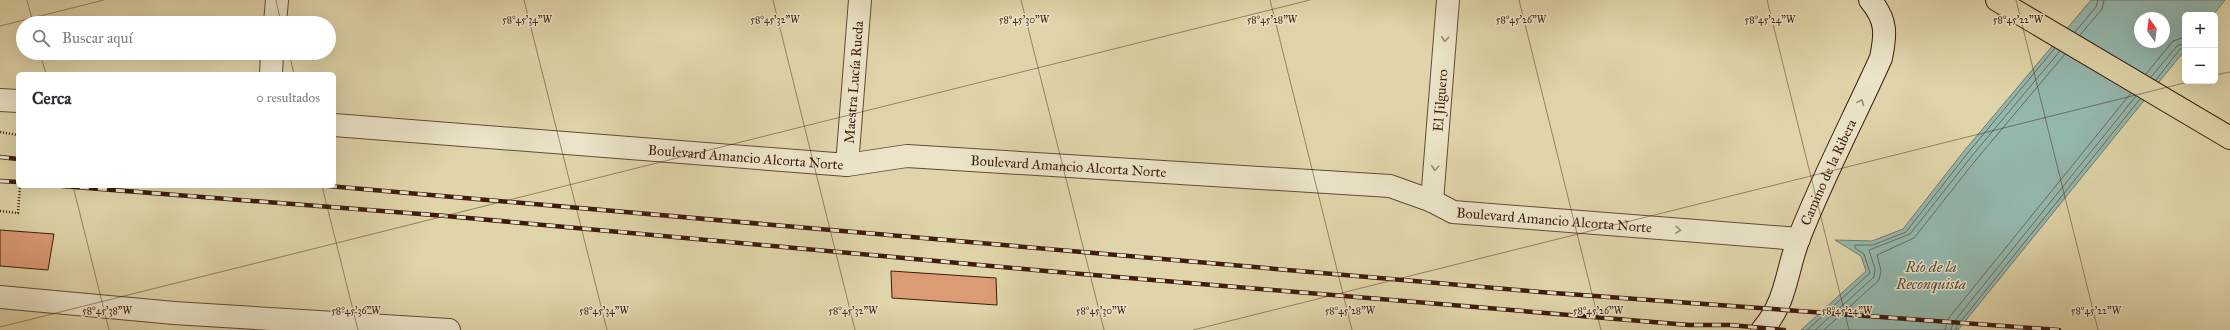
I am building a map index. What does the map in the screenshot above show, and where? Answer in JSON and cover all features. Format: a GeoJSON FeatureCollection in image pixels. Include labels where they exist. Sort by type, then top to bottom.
{"type":"FeatureCollection","features":[{"type":"Feature","properties":{"kind":"main road"},"geometry":{"type":"LineString","coordinates":[[1998,0],[2230,138]]}},
{"type":"Feature","properties":{"kind":"street"},"geometry":{"type":"LineString","coordinates":[[276,16],[277,0]]}},
{"type":"Feature","properties":{"kind":"street","name":"Maestra Lucía Rueda"},"geometry":{"type":"LineString","coordinates":[[847,165],[860,0]]}},
{"type":"Feature","properties":{"kind":"street","name":"El Jilguero"},"geometry":{"type":"LineString","coordinates":[[1432,202],[1448,0]]}},
{"type":"Feature","properties":{"kind":"street","name":"Camino de la Ribera"},"geometry":{"type":"LineString","coordinates":[[1762,330],[1769,322],[1785,293],[1799,239],[1881,58],[1886,35],[1875,6]]}},
{"type":"Feature","properties":{"kind":"street"},"geometry":{"type":"LineString","coordinates":[[271,72],[272,60]]}},
{"type":"Feature","properties":{"kind":"street"},"geometry":{"type":"LineString","coordinates":[[0,100],[16,101]]}},
{"type":"Feature","properties":{"kind":"street","name":"Boulevard Amancio Alcorta Norte"},"geometry":{"type":"LineString","coordinates":[[336,125],[847,165],[908,156],[1390,186],[1432,202],[1453,212],[1799,239]]}},
{"type":"Feature","properties":{"kind":"street"},"geometry":{"type":"LineString","coordinates":[[0,297],[180,321],[449,330]]}},
{"type":"Feature","properties":{"kind":"path"},"geometry":{"type":"LineString","coordinates":[[0,132],[16,135]]}},
{"type":"Feature","properties":{"kind":"path"},"geometry":{"type":"LineString","coordinates":[[0,210],[18,213],[20,188]]}},
{"type":"Feature","properties":{"kind":"water","name":"Río de la Reconquista"},"geometry":{"type":"Polygon","coordinates":[[[2091,0],[2225,0],[2215,12],[2182,12],[2182,54],[1958,330],[1801,330],[1866,271],[1861,256],[1835,240],[1872,241],[1903,229],[1964,151],[2091,0]]]}},
{"type":"Feature","properties":{"kind":"building"},"geometry":{"type":"Polygon","coordinates":[[[0,230],[54,234],[48,270],[0,266],[0,230]]]}},
{"type":"Feature","properties":{"kind":"building"},"geometry":{"type":"Polygon","coordinates":[[[891,271],[996,278],[997,305],[892,298],[891,271]]]}},
{"type":"Feature","properties":{"kind":"railway"},"geometry":{"type":"LineString","coordinates":[[0,157],[16,159]]}},
{"type":"Feature","properties":{"kind":"railway"},"geometry":{"type":"LineString","coordinates":[[0,181],[16,182]]}},
{"type":"Feature","properties":{"kind":"railway"},"geometry":{"type":"LineString","coordinates":[[336,187],[1540,292],[2059,330]]}},
{"type":"Feature","properties":{"kind":"railway"},"geometry":{"type":"LineString","coordinates":[[88,188],[446,216],[1046,271],[1689,325],[1730,325],[1784,330]]}}]}
